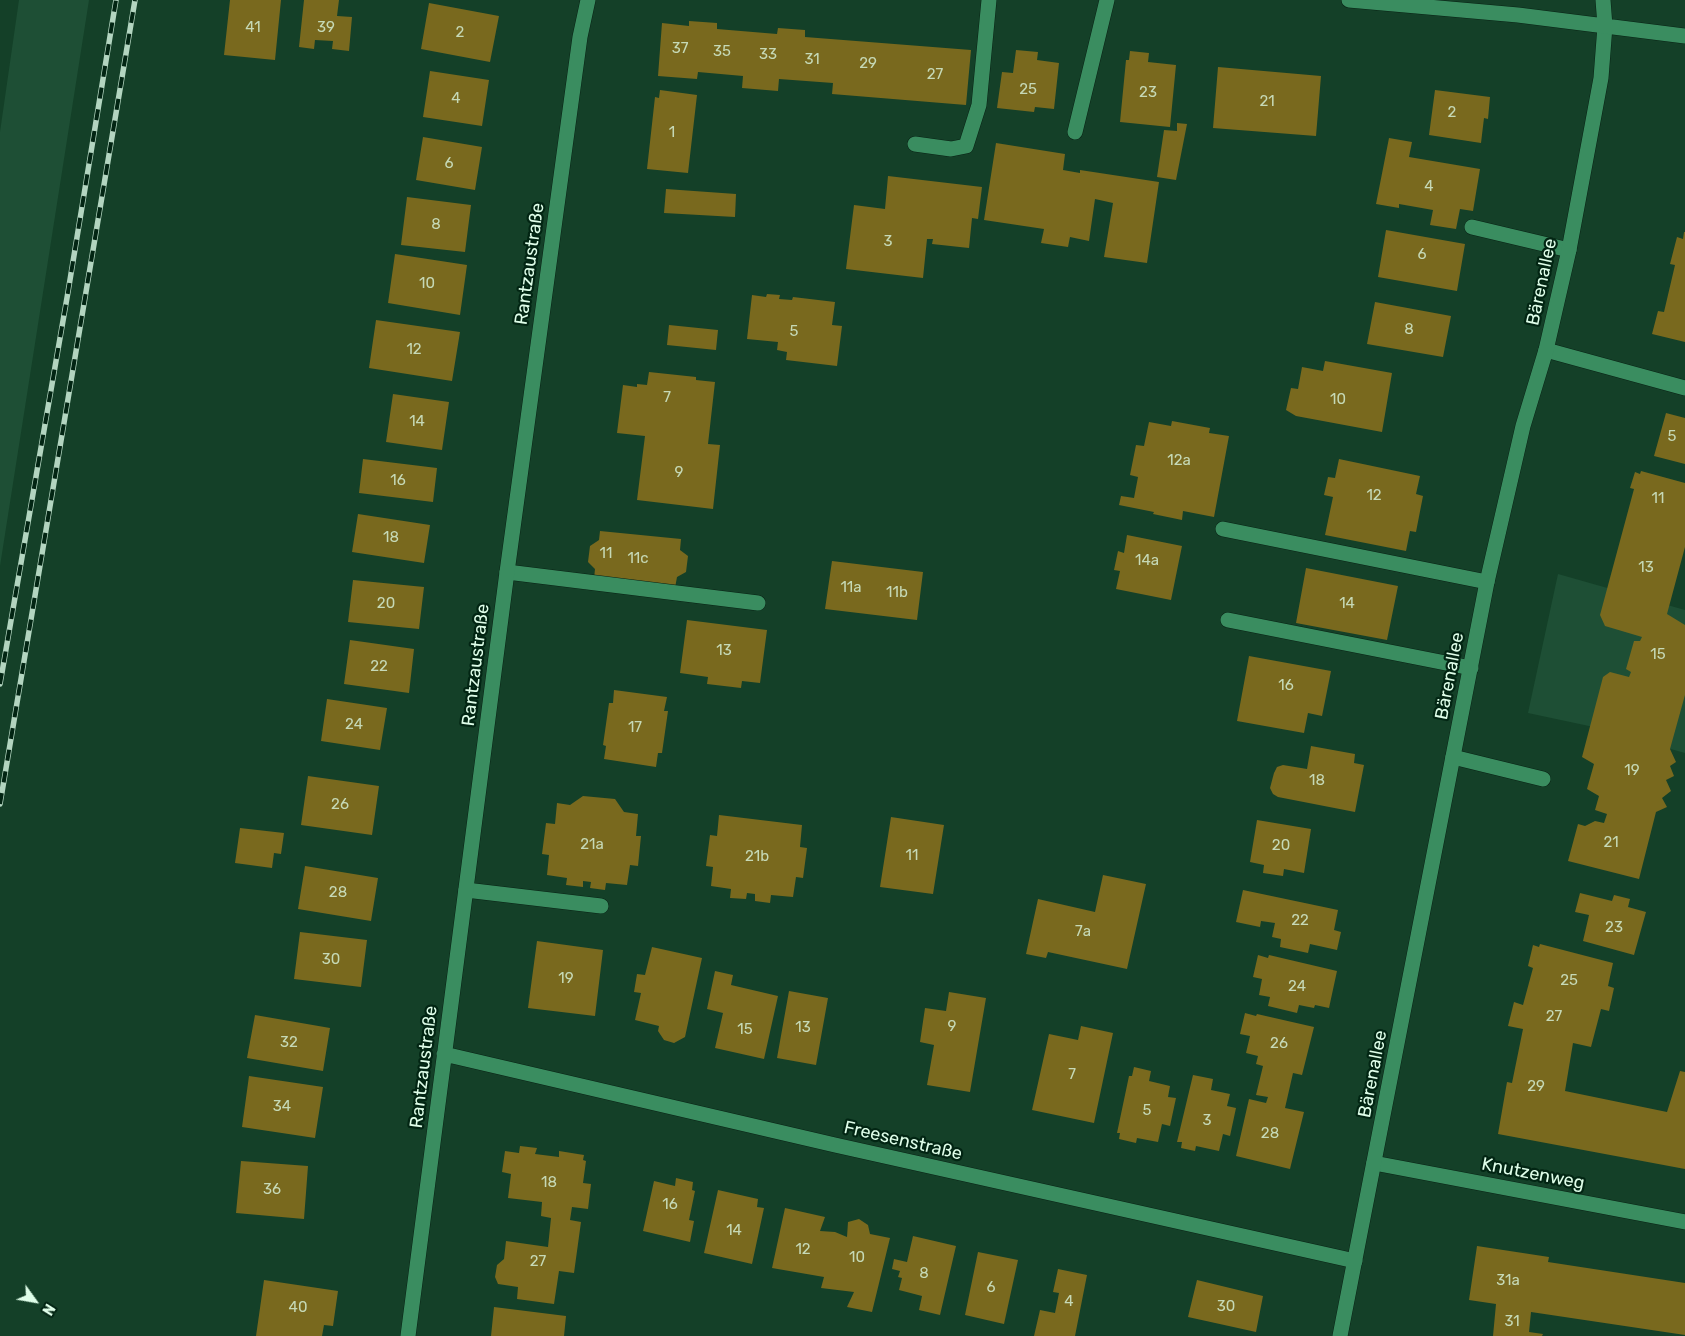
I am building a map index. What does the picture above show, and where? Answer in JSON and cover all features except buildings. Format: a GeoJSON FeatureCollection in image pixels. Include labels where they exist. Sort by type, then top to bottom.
{"type":"FeatureCollection","features":[{"type":"Feature","properties":{"kind":"street","name":"Rantzaustraße"},"geometry":{"type":"LineString","coordinates":[[408,1336],[507,572],[580,38],[588,0]]}},
{"type":"Feature","properties":{"kind":"street"},"geometry":{"type":"LineString","coordinates":[[915,144],[950,148],[966,146],[979,105],[989,0]]}},
{"type":"Feature","properties":{"kind":"street"},"geometry":{"type":"LineString","coordinates":[[1075,132],[1107,0]]}},
{"type":"Feature","properties":{"kind":"street"},"geometry":{"type":"LineString","coordinates":[[1349,0],[1518,15],[1685,36]]}},
{"type":"Feature","properties":{"kind":"street","name":"Bärenallee"},"geometry":{"type":"LineString","coordinates":[[1340,1336],[1487,582],[1523,426],[1546,350],[1569,250],[1601,78],[1605,26],[1604,0]]}},
{"type":"Feature","properties":{"kind":"street"},"geometry":{"type":"LineString","coordinates":[[1472,227],[1569,250]]}},
{"type":"Feature","properties":{"kind":"street"},"geometry":{"type":"LineString","coordinates":[[1546,350],[1685,388]]}},
{"type":"Feature","properties":{"kind":"street"},"geometry":{"type":"LineString","coordinates":[[1223,529],[1487,582]]}},
{"type":"Feature","properties":{"kind":"street"},"geometry":{"type":"LineString","coordinates":[[507,572],[758,604]]}},
{"type":"Feature","properties":{"kind":"street"},"geometry":{"type":"LineString","coordinates":[[1228,620],[1471,668]]}},
{"type":"Feature","properties":{"kind":"street"},"geometry":{"type":"LineString","coordinates":[[1453,757],[1543,779]]}},
{"type":"Feature","properties":{"kind":"street"},"geometry":{"type":"LineString","coordinates":[[466,890],[600,906]]}},
{"type":"Feature","properties":{"kind":"street","name":"Freesenstraße"},"geometry":{"type":"LineString","coordinates":[[444,1054],[929,1166],[1355,1261]]}},
{"type":"Feature","properties":{"kind":"street","name":"Knutzenweg"},"geometry":{"type":"LineString","coordinates":[[1374,1163],[1685,1222]]}},
{"type":"Feature","properties":{"kind":"shaded area"},"geometry":{"type":"Polygon","coordinates":[[[19,0],[89,0],[0,566],[0,132],[19,0]]]}},
{"type":"Feature","properties":{"kind":"shaded area"},"geometry":{"type":"Polygon","coordinates":[[[1558,574],[1685,610],[1685,753],[1589,726],[1528,713],[1558,574]]]}},
{"type":"Feature","properties":{"kind":"railway"},"geometry":{"type":"LineString","coordinates":[[0,684],[116,0]]}},
{"type":"Feature","properties":{"kind":"railway"},"geometry":{"type":"LineString","coordinates":[[0,804],[135,0]]}}]}
